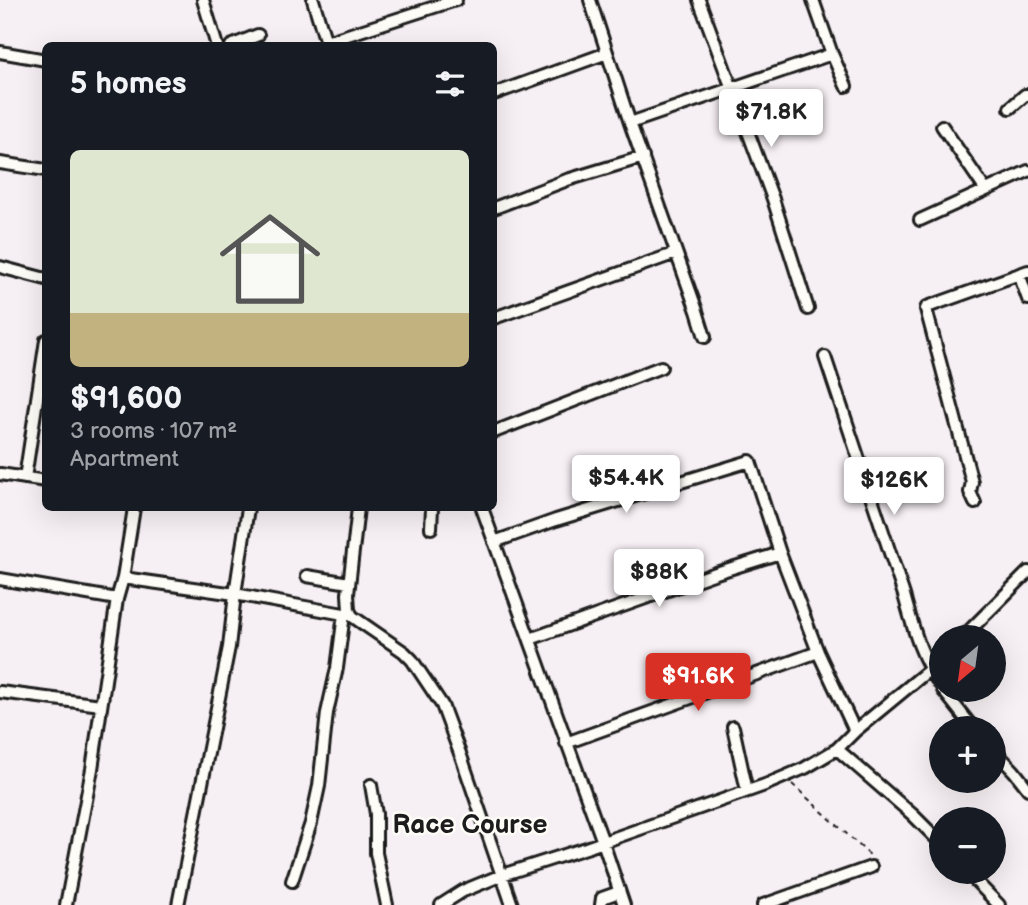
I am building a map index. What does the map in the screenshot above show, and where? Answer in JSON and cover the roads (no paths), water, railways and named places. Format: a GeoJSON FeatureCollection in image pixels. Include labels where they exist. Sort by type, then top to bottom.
{"type":"FeatureCollection","features":[{"type":"Feature","properties":{"kind":"street"},"geometry":{"type":"LineString","coordinates":[[203,0],[216,42]]}},
{"type":"Feature","properties":{"kind":"street"},"geometry":{"type":"LineString","coordinates":[[313,0],[325,42]]}},
{"type":"Feature","properties":{"kind":"street"},"geometry":{"type":"LineString","coordinates":[[332,42],[456,0]]}},
{"type":"Feature","properties":{"kind":"street"},"geometry":{"type":"LineString","coordinates":[[590,0],[705,337]]}},
{"type":"Feature","properties":{"kind":"street"},"geometry":{"type":"LineString","coordinates":[[699,0],[773,199],[808,309]]}},
{"type":"Feature","properties":{"kind":"street"},"geometry":{"type":"LineString","coordinates":[[813,0],[846,86]]}},
{"type":"Feature","properties":{"kind":"street"},"geometry":{"type":"LineString","coordinates":[[241,42],[258,35]]}},
{"type":"Feature","properties":{"kind":"street"},"geometry":{"type":"LineString","coordinates":[[0,52],[42,59]]}},
{"type":"Feature","properties":{"kind":"street"},"geometry":{"type":"LineString","coordinates":[[497,93],[607,53]]}},
{"type":"Feature","properties":{"kind":"street"},"geometry":{"type":"LineString","coordinates":[[630,123],[832,54]]}},
{"type":"Feature","properties":{"kind":"street"},"geometry":{"type":"LineString","coordinates":[[1010,108],[1028,95]]}},
{"type":"Feature","properties":{"kind":"street"},"geometry":{"type":"LineString","coordinates":[[942,126],[985,189]]}},
{"type":"Feature","properties":{"kind":"street"},"geometry":{"type":"LineString","coordinates":[[497,207],[567,180],[643,157]]}},
{"type":"Feature","properties":{"kind":"street"},"geometry":{"type":"LineString","coordinates":[[0,163],[42,169]]}},
{"type":"Feature","properties":{"kind":"street"},"geometry":{"type":"LineString","coordinates":[[920,220],[1028,170]]}},
{"type":"Feature","properties":{"kind":"street"},"geometry":{"type":"LineString","coordinates":[[497,317],[676,253]]}},
{"type":"Feature","properties":{"kind":"street"},"geometry":{"type":"LineString","coordinates":[[0,267],[42,278]]}},
{"type":"Feature","properties":{"kind":"street"},"geometry":{"type":"LineString","coordinates":[[975,503],[970,492],[972,482],[926,309],[1024,273],[1028,299]]}},
{"type":"Feature","properties":{"kind":"street"},"geometry":{"type":"LineString","coordinates":[[441,905],[463,891],[502,875],[603,842],[805,768],[837,749],[929,670],[825,358]]}},
{"type":"Feature","properties":{"kind":"street"},"geometry":{"type":"LineString","coordinates":[[25,478],[42,366]]}},
{"type":"Feature","properties":{"kind":"street"},"geometry":{"type":"LineString","coordinates":[[497,431],[661,367]]}},
{"type":"Feature","properties":{"kind":"street"},"geometry":{"type":"LineString","coordinates":[[494,542],[750,461],[780,553],[818,653],[855,731]]}},
{"type":"Feature","properties":{"kind":"street"},"geometry":{"type":"LineString","coordinates":[[0,474],[42,480]]}},
{"type":"Feature","properties":{"kind":"street"},"geometry":{"type":"LineString","coordinates":[[66,905],[92,769],[117,599],[134,511]]}},
{"type":"Feature","properties":{"kind":"street"},"geometry":{"type":"LineString","coordinates":[[178,905],[229,647],[248,511]]}},
{"type":"Feature","properties":{"kind":"street"},"geometry":{"type":"LineString","coordinates":[[292,881],[311,823],[319,786],[327,713],[348,615],[358,511]]}},
{"type":"Feature","properties":{"kind":"street"},"geometry":{"type":"LineString","coordinates":[[431,528],[432,511]]}},
{"type":"Feature","properties":{"kind":"street"},"geometry":{"type":"LineString","coordinates":[[483,511],[624,905]]}},
{"type":"Feature","properties":{"kind":"street"},"geometry":{"type":"LineString","coordinates":[[530,639],[780,553]]}},
{"type":"Feature","properties":{"kind":"street"},"geometry":{"type":"LineString","coordinates":[[307,576],[349,583]]}},
{"type":"Feature","properties":{"kind":"street"},"geometry":{"type":"LineString","coordinates":[[976,625],[1026,577]]}},
{"type":"Feature","properties":{"kind":"street"},"geometry":{"type":"LineString","coordinates":[[123,578],[235,594],[348,615],[404,652],[442,705],[512,905]]}},
{"type":"Feature","properties":{"kind":"street"},"geometry":{"type":"LineString","coordinates":[[0,579],[117,599]]}},
{"type":"Feature","properties":{"kind":"street"},"geometry":{"type":"LineString","coordinates":[[566,743],[818,653]]}},
{"type":"Feature","properties":{"kind":"street"},"geometry":{"type":"LineString","coordinates":[[0,692],[101,705]]}},
{"type":"Feature","properties":{"kind":"street"},"geometry":{"type":"LineString","coordinates":[[953,702],[964,716]]}},
{"type":"Feature","properties":{"kind":"street"},"geometry":{"type":"LineString","coordinates":[[733,727],[747,791]]}},
{"type":"Feature","properties":{"kind":"street"},"geometry":{"type":"LineString","coordinates":[[837,749],[929,831]]}},
{"type":"Feature","properties":{"kind":"street"},"geometry":{"type":"LineString","coordinates":[[1006,763],[1028,789]]}},
{"type":"Feature","properties":{"kind":"street"},"geometry":{"type":"LineString","coordinates":[[371,785],[376,814],[376,853],[387,905]]}},
{"type":"Feature","properties":{"kind":"street"},"geometry":{"type":"LineString","coordinates":[[763,905],[871,867]]}},
{"type":"Feature","properties":{"kind":"street"},"geometry":{"type":"LineString","coordinates":[[979,884],[999,905]]}},
{"type":"Feature","properties":{"kind":"street"},"geometry":{"type":"LineString","coordinates":[[601,905],[602,898],[619,892]]}},
{"type":"Feature","properties":{"kind":"district","name":"Race Course"},"geometry":{"type":"Point","coordinates":[470,825]}}]}
